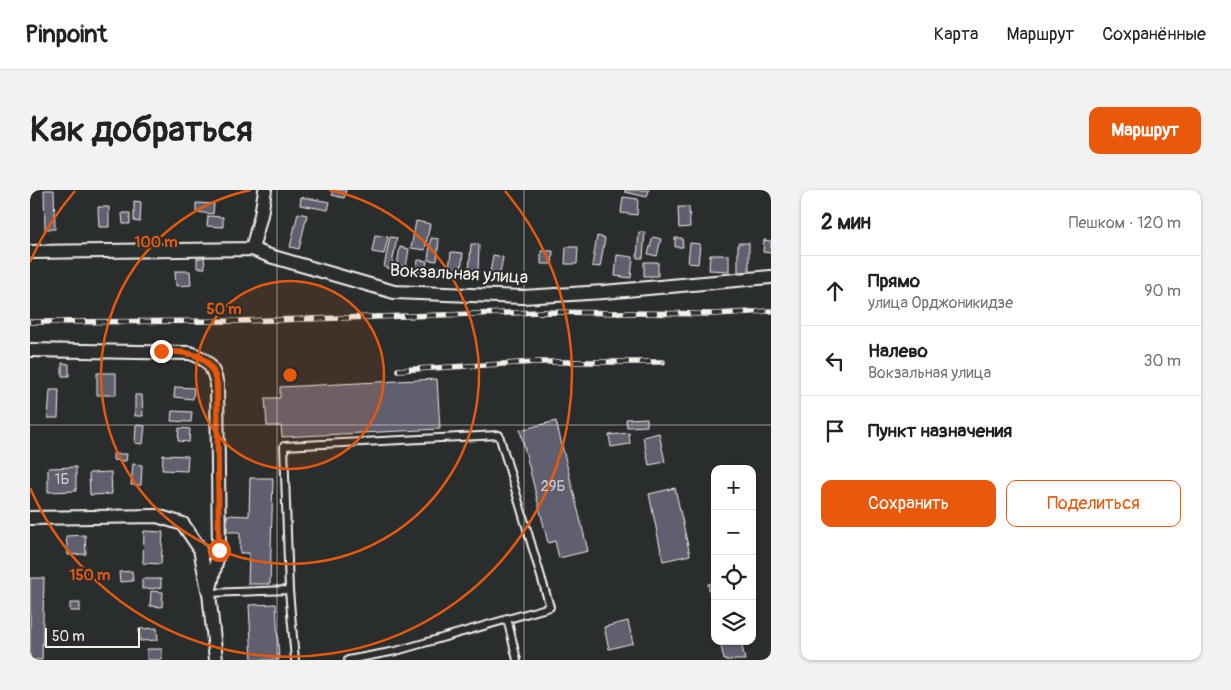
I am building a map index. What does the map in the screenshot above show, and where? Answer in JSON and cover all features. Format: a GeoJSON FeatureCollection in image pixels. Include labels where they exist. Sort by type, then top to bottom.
{"type":"FeatureCollection","features":[{"type":"Feature","properties":{"kind":"street"},"geometry":{"type":"LineString","coordinates":[[252,249],[265,190]]}},
{"type":"Feature","properties":{"kind":"street","name":"Вокзальная улица"},"geometry":{"type":"LineString","coordinates":[[30,252],[252,249],[394,292],[523,297],[771,278]]}},
{"type":"Feature","properties":{"kind":"street"},"geometry":{"type":"LineString","coordinates":[[30,350],[190,353],[203,357],[214,370],[217,384],[219,550],[209,593]]}},
{"type":"Feature","properties":{"kind":"street"},"geometry":{"type":"LineString","coordinates":[[30,518],[157,516],[183,524],[200,549],[209,593],[216,660]]}},
{"type":"Feature","properties":{"kind":"lane"},"geometry":{"type":"LineString","coordinates":[[295,660],[288,590],[284,446],[499,435],[550,607],[396,651],[348,660]]}},
{"type":"Feature","properties":{"kind":"lane"},"geometry":{"type":"LineString","coordinates":[[209,593],[288,590]]}},
{"type":"Feature","properties":{"kind":"lane"},"geometry":{"type":"LineString","coordinates":[[507,618],[517,660]]}},
{"type":"Feature","properties":{"kind":"building"},"geometry":{"type":"Polygon","coordinates":[[[44,190],[54,190],[55,229],[45,229],[44,190]]]}},
{"type":"Feature","properties":{"kind":"building"},"geometry":{"type":"Polygon","coordinates":[[[333,190],[346,190],[344,198],[332,195],[333,190]]]}},
{"type":"Feature","properties":{"kind":"building"},"geometry":{"type":"Polygon","coordinates":[[[625,190],[649,190],[647,197],[625,192],[625,190]]]}},
{"type":"Feature","properties":{"kind":"building"},"geometry":{"type":"Polygon","coordinates":[[[301,197],[330,202],[328,210],[300,205],[301,197]]]}},
{"type":"Feature","properties":{"kind":"building"},"geometry":{"type":"Polygon","coordinates":[[[623,197],[638,199],[637,215],[621,213],[623,197]]]}},
{"type":"Feature","properties":{"kind":"building"},"geometry":{"type":"Polygon","coordinates":[[[134,201],[141,202],[140,222],[134,221],[134,201]]]}},
{"type":"Feature","properties":{"kind":"building"},"geometry":{"type":"Polygon","coordinates":[[[196,203],[214,204],[213,214],[196,212],[196,203]]]}},
{"type":"Feature","properties":{"kind":"building"},"geometry":{"type":"Polygon","coordinates":[[[98,207],[109,207],[109,227],[99,227],[98,207]]]}},
{"type":"Feature","properties":{"kind":"building"},"geometry":{"type":"Polygon","coordinates":[[[678,207],[689,207],[690,227],[679,228],[678,207]]]}},
{"type":"Feature","properties":{"kind":"building"},"geometry":{"type":"Polygon","coordinates":[[[122,213],[130,213],[130,224],[123,224],[122,213]]]}},
{"type":"Feature","properties":{"kind":"building"},"geometry":{"type":"Polygon","coordinates":[[[298,213],[307,215],[299,249],[290,247],[298,213]]]}},
{"type":"Feature","properties":{"kind":"building"},"geometry":{"type":"Polygon","coordinates":[[[208,216],[223,217],[223,227],[207,226],[208,216]]]}},
{"type":"Feature","properties":{"kind":"building"},"geometry":{"type":"Polygon","coordinates":[[[416,221],[430,224],[425,250],[411,248],[416,221]]]}},
{"type":"Feature","properties":{"kind":"building"},"geometry":{"type":"Polygon","coordinates":[[[639,232],[645,232],[643,258],[637,258],[639,232]]]}},
{"type":"Feature","properties":{"kind":"building"},"geometry":{"type":"Polygon","coordinates":[[[375,235],[388,237],[384,254],[372,252],[375,235]]]}},
{"type":"Feature","properties":{"kind":"building"},"geometry":{"type":"Polygon","coordinates":[[[597,236],[605,238],[600,267],[592,266],[597,236]]]}},
{"type":"Feature","properties":{"kind":"building"},"geometry":{"type":"Polygon","coordinates":[[[390,237],[397,238],[391,269],[384,267],[390,237]]]}},
{"type":"Feature","properties":{"kind":"building"},"geometry":{"type":"Polygon","coordinates":[[[653,237],[661,239],[657,256],[648,254],[653,237]]]}},
{"type":"Feature","properties":{"kind":"building"},"geometry":{"type":"Polygon","coordinates":[[[431,238],[439,239],[437,261],[428,260],[431,238]]]}},
{"type":"Feature","properties":{"kind":"building"},"geometry":{"type":"Polygon","coordinates":[[[675,238],[682,238],[683,247],[675,247],[675,238]]]}},
{"type":"Feature","properties":{"kind":"building"},"geometry":{"type":"Polygon","coordinates":[[[764,240],[771,241],[771,253],[763,252],[764,240]]]}},
{"type":"Feature","properties":{"kind":"building"},"geometry":{"type":"Polygon","coordinates":[[[690,243],[700,244],[698,264],[688,263],[690,243]]]}},
{"type":"Feature","properties":{"kind":"building"},"geometry":{"type":"Polygon","coordinates":[[[738,243],[749,243],[749,272],[738,272],[738,243]]]}},
{"type":"Feature","properties":{"kind":"building"},"geometry":{"type":"Polygon","coordinates":[[[471,244],[479,244],[478,273],[469,272],[471,244]]]}},
{"type":"Feature","properties":{"kind":"building"},"geometry":{"type":"Polygon","coordinates":[[[400,247],[409,249],[406,267],[397,265],[400,247]]]}},
{"type":"Feature","properties":{"kind":"building"},"geometry":{"type":"Polygon","coordinates":[[[566,247],[578,247],[577,264],[565,264],[566,247]]]}},
{"type":"Feature","properties":{"kind":"building"},"geometry":{"type":"Polygon","coordinates":[[[541,251],[553,251],[552,264],[541,264],[541,251]]]}},
{"type":"Feature","properties":{"kind":"building"},"geometry":{"type":"Polygon","coordinates":[[[451,252],[463,253],[461,271],[449,270],[451,252]]]}},
{"type":"Feature","properties":{"kind":"building"},"geometry":{"type":"Polygon","coordinates":[[[200,255],[204,255],[205,268],[197,268],[197,258],[201,258],[200,255]]]}},
{"type":"Feature","properties":{"kind":"building"},"geometry":{"type":"Polygon","coordinates":[[[493,255],[503,257],[500,274],[490,273],[493,255]]]}},
{"type":"Feature","properties":{"kind":"building"},"geometry":{"type":"Polygon","coordinates":[[[617,255],[633,257],[631,278],[615,276],[617,255]]]}},
{"type":"Feature","properties":{"kind":"building"},"geometry":{"type":"Polygon","coordinates":[[[710,255],[729,255],[729,271],[709,270],[710,255]]]}},
{"type":"Feature","properties":{"kind":"building"},"geometry":{"type":"Polygon","coordinates":[[[418,260],[427,261],[425,273],[416,272],[418,260]]]}},
{"type":"Feature","properties":{"kind":"building"},"geometry":{"type":"Polygon","coordinates":[[[644,262],[658,262],[658,276],[644,276],[644,262]]]}},
{"type":"Feature","properties":{"kind":"building"},"geometry":{"type":"Polygon","coordinates":[[[431,266],[440,267],[439,276],[430,275],[431,266]]]}},
{"type":"Feature","properties":{"kind":"building"},"geometry":{"type":"Polygon","coordinates":[[[175,271],[190,271],[191,285],[176,286],[175,271]]]}},
{"type":"Feature","properties":{"kind":"building"},"geometry":{"type":"Polygon","coordinates":[[[62,363],[69,364],[69,376],[62,376],[62,363]]]}},
{"type":"Feature","properties":{"kind":"building"},"geometry":{"type":"Polygon","coordinates":[[[97,373],[116,373],[116,395],[97,395],[97,373]]]}},
{"type":"Feature","properties":{"kind":"building"},"geometry":{"type":"Polygon","coordinates":[[[437,379],[440,429],[282,437],[281,426],[267,426],[265,398],[280,398],[280,387],[437,379]]]}},
{"type":"Feature","properties":{"kind":"building"},"geometry":{"type":"Polygon","coordinates":[[[175,387],[194,388],[193,399],[174,397],[175,387]]]}},
{"type":"Feature","properties":{"kind":"building"},"geometry":{"type":"Polygon","coordinates":[[[50,390],[59,390],[58,418],[48,418],[50,390]]]}},
{"type":"Feature","properties":{"kind":"building"},"geometry":{"type":"Polygon","coordinates":[[[135,395],[142,395],[143,416],[135,416],[135,395]]]}},
{"type":"Feature","properties":{"kind":"building"},"geometry":{"type":"Polygon","coordinates":[[[172,411],[192,412],[191,422],[171,421],[172,411]]]}},
{"type":"Feature","properties":{"kind":"building"},"geometry":{"type":"Polygon","coordinates":[[[647,418],[647,426],[627,427],[626,419],[647,418]]]}},
{"type":"Feature","properties":{"kind":"building"},"geometry":{"type":"Polygon","coordinates":[[[556,421],[588,551],[559,558],[555,541],[548,543],[520,430],[556,421]]]}},
{"type":"Feature","properties":{"kind":"building"},"geometry":{"type":"Polygon","coordinates":[[[136,425],[145,426],[143,444],[135,443],[136,425]]]}},
{"type":"Feature","properties":{"kind":"building"},"geometry":{"type":"Polygon","coordinates":[[[179,428],[190,429],[189,442],[178,441],[179,428]]]}},
{"type":"Feature","properties":{"kind":"building"},"geometry":{"type":"Polygon","coordinates":[[[629,433],[630,444],[611,447],[609,435],[629,433]]]}},
{"type":"Feature","properties":{"kind":"building"},"geometry":{"type":"Polygon","coordinates":[[[659,433],[665,462],[649,465],[643,437],[659,433]]]}},
{"type":"Feature","properties":{"kind":"building"},"geometry":{"type":"Polygon","coordinates":[[[113,454],[127,454],[126,461],[113,460],[113,454]]]}},
{"type":"Feature","properties":{"kind":"building"},"geometry":{"type":"Polygon","coordinates":[[[163,455],[188,456],[187,471],[162,470],[163,455]]]}},
{"type":"Feature","properties":{"kind":"building"},"geometry":{"type":"Polygon","coordinates":[[[133,464],[142,465],[141,485],[131,485],[133,464]]]}},
{"type":"Feature","properties":{"kind":"building"},"geometry":{"type":"Polygon","coordinates":[[[76,467],[76,491],[48,492],[48,468],[76,467]]]}},
{"type":"Feature","properties":{"kind":"building"},"geometry":{"type":"Polygon","coordinates":[[[111,472],[112,494],[90,495],[89,473],[111,472]]]}},
{"type":"Feature","properties":{"kind":"building"},"geometry":{"type":"Polygon","coordinates":[[[250,478],[273,478],[270,584],[248,584],[249,553],[240,553],[240,532],[227,532],[227,515],[249,516],[250,478]]]}},
{"type":"Feature","properties":{"kind":"building"},"geometry":{"type":"Polygon","coordinates":[[[675,488],[690,555],[663,561],[649,494],[675,488]]]}},
{"type":"Feature","properties":{"kind":"building"},"geometry":{"type":"Polygon","coordinates":[[[144,531],[163,532],[161,564],[143,563],[144,531]]]}},
{"type":"Feature","properties":{"kind":"building"},"geometry":{"type":"Polygon","coordinates":[[[85,535],[86,554],[68,555],[66,536],[85,535]]]}},
{"type":"Feature","properties":{"kind":"building"},"geometry":{"type":"Polygon","coordinates":[[[132,571],[133,581],[120,582],[119,572],[132,571]]]}},
{"type":"Feature","properties":{"kind":"building"},"geometry":{"type":"Polygon","coordinates":[[[30,578],[44,578],[42,660],[30,660],[30,578]]]}},
{"type":"Feature","properties":{"kind":"building"},"geometry":{"type":"Polygon","coordinates":[[[142,579],[161,579],[161,588],[142,589],[142,579]]]}},
{"type":"Feature","properties":{"kind":"building"},"geometry":{"type":"Polygon","coordinates":[[[711,583],[711,599],[708,584],[711,583]]]}},
{"type":"Feature","properties":{"kind":"building"},"geometry":{"type":"Polygon","coordinates":[[[151,591],[163,592],[162,607],[150,606],[151,591]]]}},
{"type":"Feature","properties":{"kind":"building"},"geometry":{"type":"Polygon","coordinates":[[[70,603],[80,603],[80,611],[70,611],[70,603]]]}},
{"type":"Feature","properties":{"kind":"building"},"geometry":{"type":"Polygon","coordinates":[[[276,604],[279,660],[252,660],[249,605],[276,604]]]}},
{"type":"Feature","properties":{"kind":"building"},"geometry":{"type":"Polygon","coordinates":[[[628,621],[633,643],[609,649],[604,627],[628,621]]]}},
{"type":"Feature","properties":{"kind":"building"},"geometry":{"type":"Polygon","coordinates":[[[157,628],[158,640],[140,641],[139,629],[157,628]]]}},
{"type":"Feature","properties":{"kind":"building"},"geometry":{"type":"Polygon","coordinates":[[[721,645],[742,645],[745,660],[724,660],[721,645]]]}},
{"type":"Feature","properties":{"kind":"building"},"geometry":{"type":"Polygon","coordinates":[[[147,649],[162,649],[162,660],[147,660],[147,649]]]}},
{"type":"Feature","properties":{"kind":"railway"},"geometry":{"type":"LineString","coordinates":[[30,322],[240,321],[542,312],[714,314],[771,311]]}},
{"type":"Feature","properties":{"kind":"railway"},"geometry":{"type":"LineString","coordinates":[[398,370],[536,362],[663,362]]}},
{"type":"Feature","properties":{"kind":"route"},"geometry":{"type":"LineString","coordinates":[[161,351],[190,353],[203,357],[214,370],[217,384],[219,550]]}}]}
